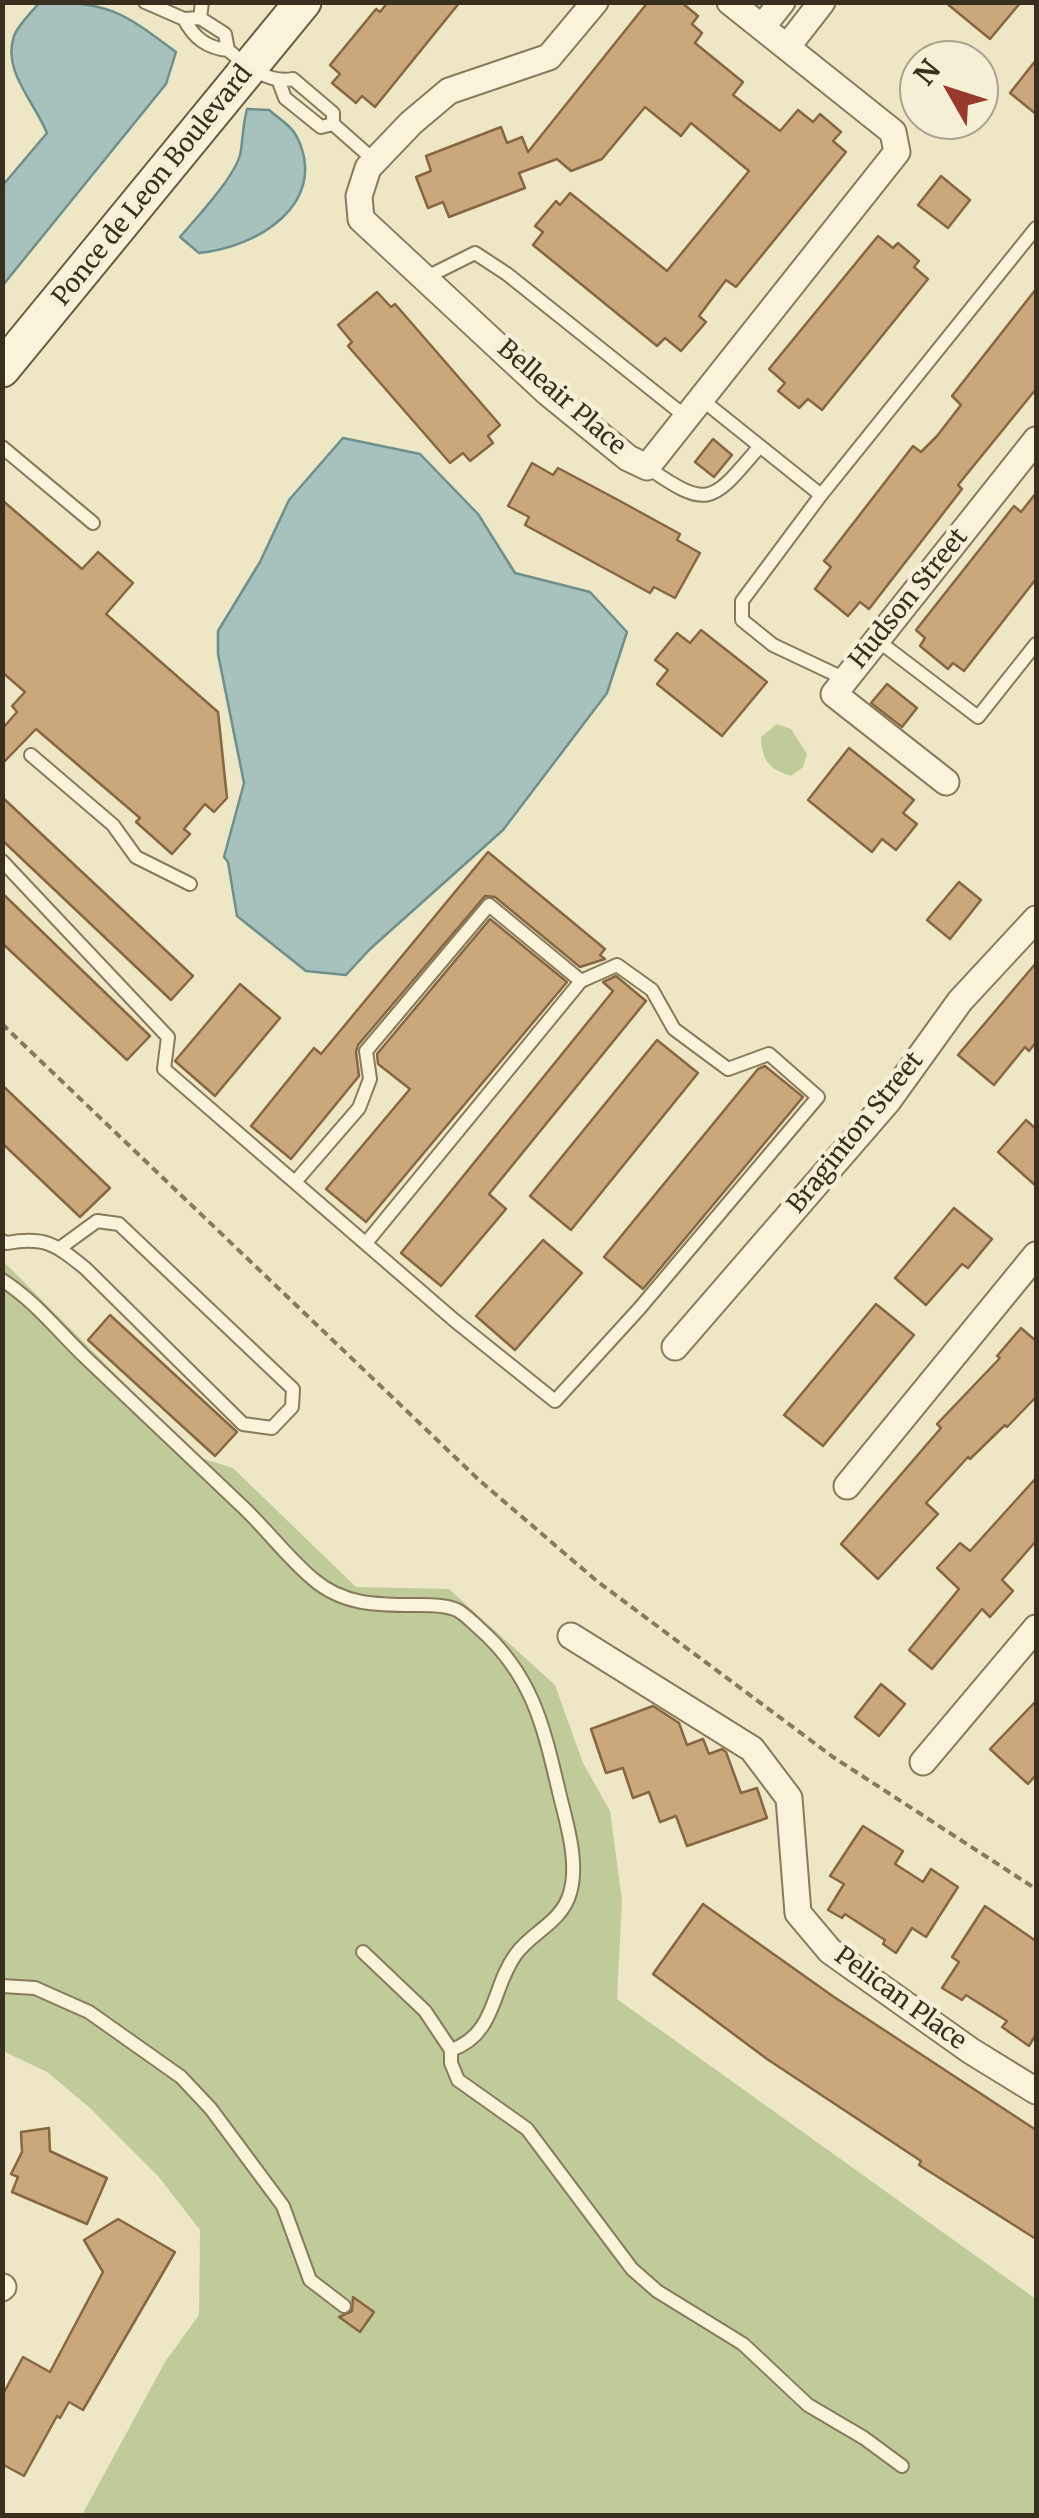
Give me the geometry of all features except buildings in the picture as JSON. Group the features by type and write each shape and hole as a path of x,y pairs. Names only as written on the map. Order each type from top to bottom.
{"street":[{"name":"Ponce de Leon Boulevard","path":"2,369 303,2"},
{"name":"Belleair Place","path":"595,2 548,57 449,91 368,168 358,196 361,219 547,392 628,458 647,467 897,152 894,132 730,2"},
{"path":"762,27 782,2"},
{"path":"787,46 822,2"},
{"name":"Hudson Street","path":"946,782 834,694 1036,440"},
{"name":"Braginton Street","path":"675,1347 888,1101 960,1001 1036,918"},
{"path":"847,1486 1036,1255"},
{"path":"923,1762 1036,1628"},
{"name":"Pelican Place","path":"571,1636 752,1750 789,1798 798,1913 830,1951 1036,2091"}],"lane":[{"path":"145,2 184,19 200,18 225,34 252,67"},
{"path":"200,18 202,2"},
{"path":"184,19 192,34 215,49 252,67 293,79 333,113 333,124 375,161"},
{"path":"846,679 773,645 742,620 742,602 821,495 1036,228"},
{"path":"425,278 475,253 694,408 760,446 821,495"},
{"path":"647,467 693,496 705,497 735,476 760,446"},
{"path":"2,447 93,523"},
{"path":"877,640 978,717 1036,644"},
{"path":"31,755 113,825 136,857 190,884"},
{"path":"2,860 168,1037 164,1069 454,1320 555,1402 818,1097 769,1054 728,1069 674,1029 652,990 617,966 580,981 366,1242"},
{"path":"295,1182 359,1108 370,1079 366,1050 489,905 580,981"},
{"path":"2,1240 42,1240 60,1248 85,1268 242,1424 272,1428 292,1406 292,1389 119,1224 98,1221 60,1248"},
{"path":"2,1280 34,1302 314,1580 356,1603 456,1609 506,1652 521,1676 535,1704 564,1812 571,1890 558,1915 522,1946 510,1963 484,2027 475,2038 451,2050"},
{"path":"363,1952 425,2011 451,2050 458,2080 527,2129 632,2268 657,2290 744,2344 808,2406 864,2438 902,2466"},
{"path":"2,1986 35,1988 89,2012 181,2077 211,2109 283,2206 310,2280 344,2306"}],"path":[{"path":"2,1024 480,1480 598,1582 832,1757 1036,1889"}],"green space":[{"path":"777,724 791,729 807,754 803,767 791,776 772,767 763,752 761,737"},
{"path":"3,1261 198,1457 233,1468 356,1587 449,1589 555,1685 583,1763 610,1811 622,1900 617,1999 1036,2299 1036,2515 82,2515 165,2362 199,2315 200,2230 158,2176 90,2108 47,2072 3,2051"}],"water":[{"path":"39,3 82,4 113,12 176,52 166,84 3,285 3,185 47,133 21,86 11,49 16,32"},
{"path":"247,109 269,110 295,133 305,161 304,183 296,202 264,232 243,242 199,253 180,237 233,171 241,150"},
{"path":"343,438 420,454 478,514 515,573 590,592 627,632 607,693 503,830 346,975 306,971 237,916 224,857 244,783 218,654 218,631 260,562 289,500"}]}
